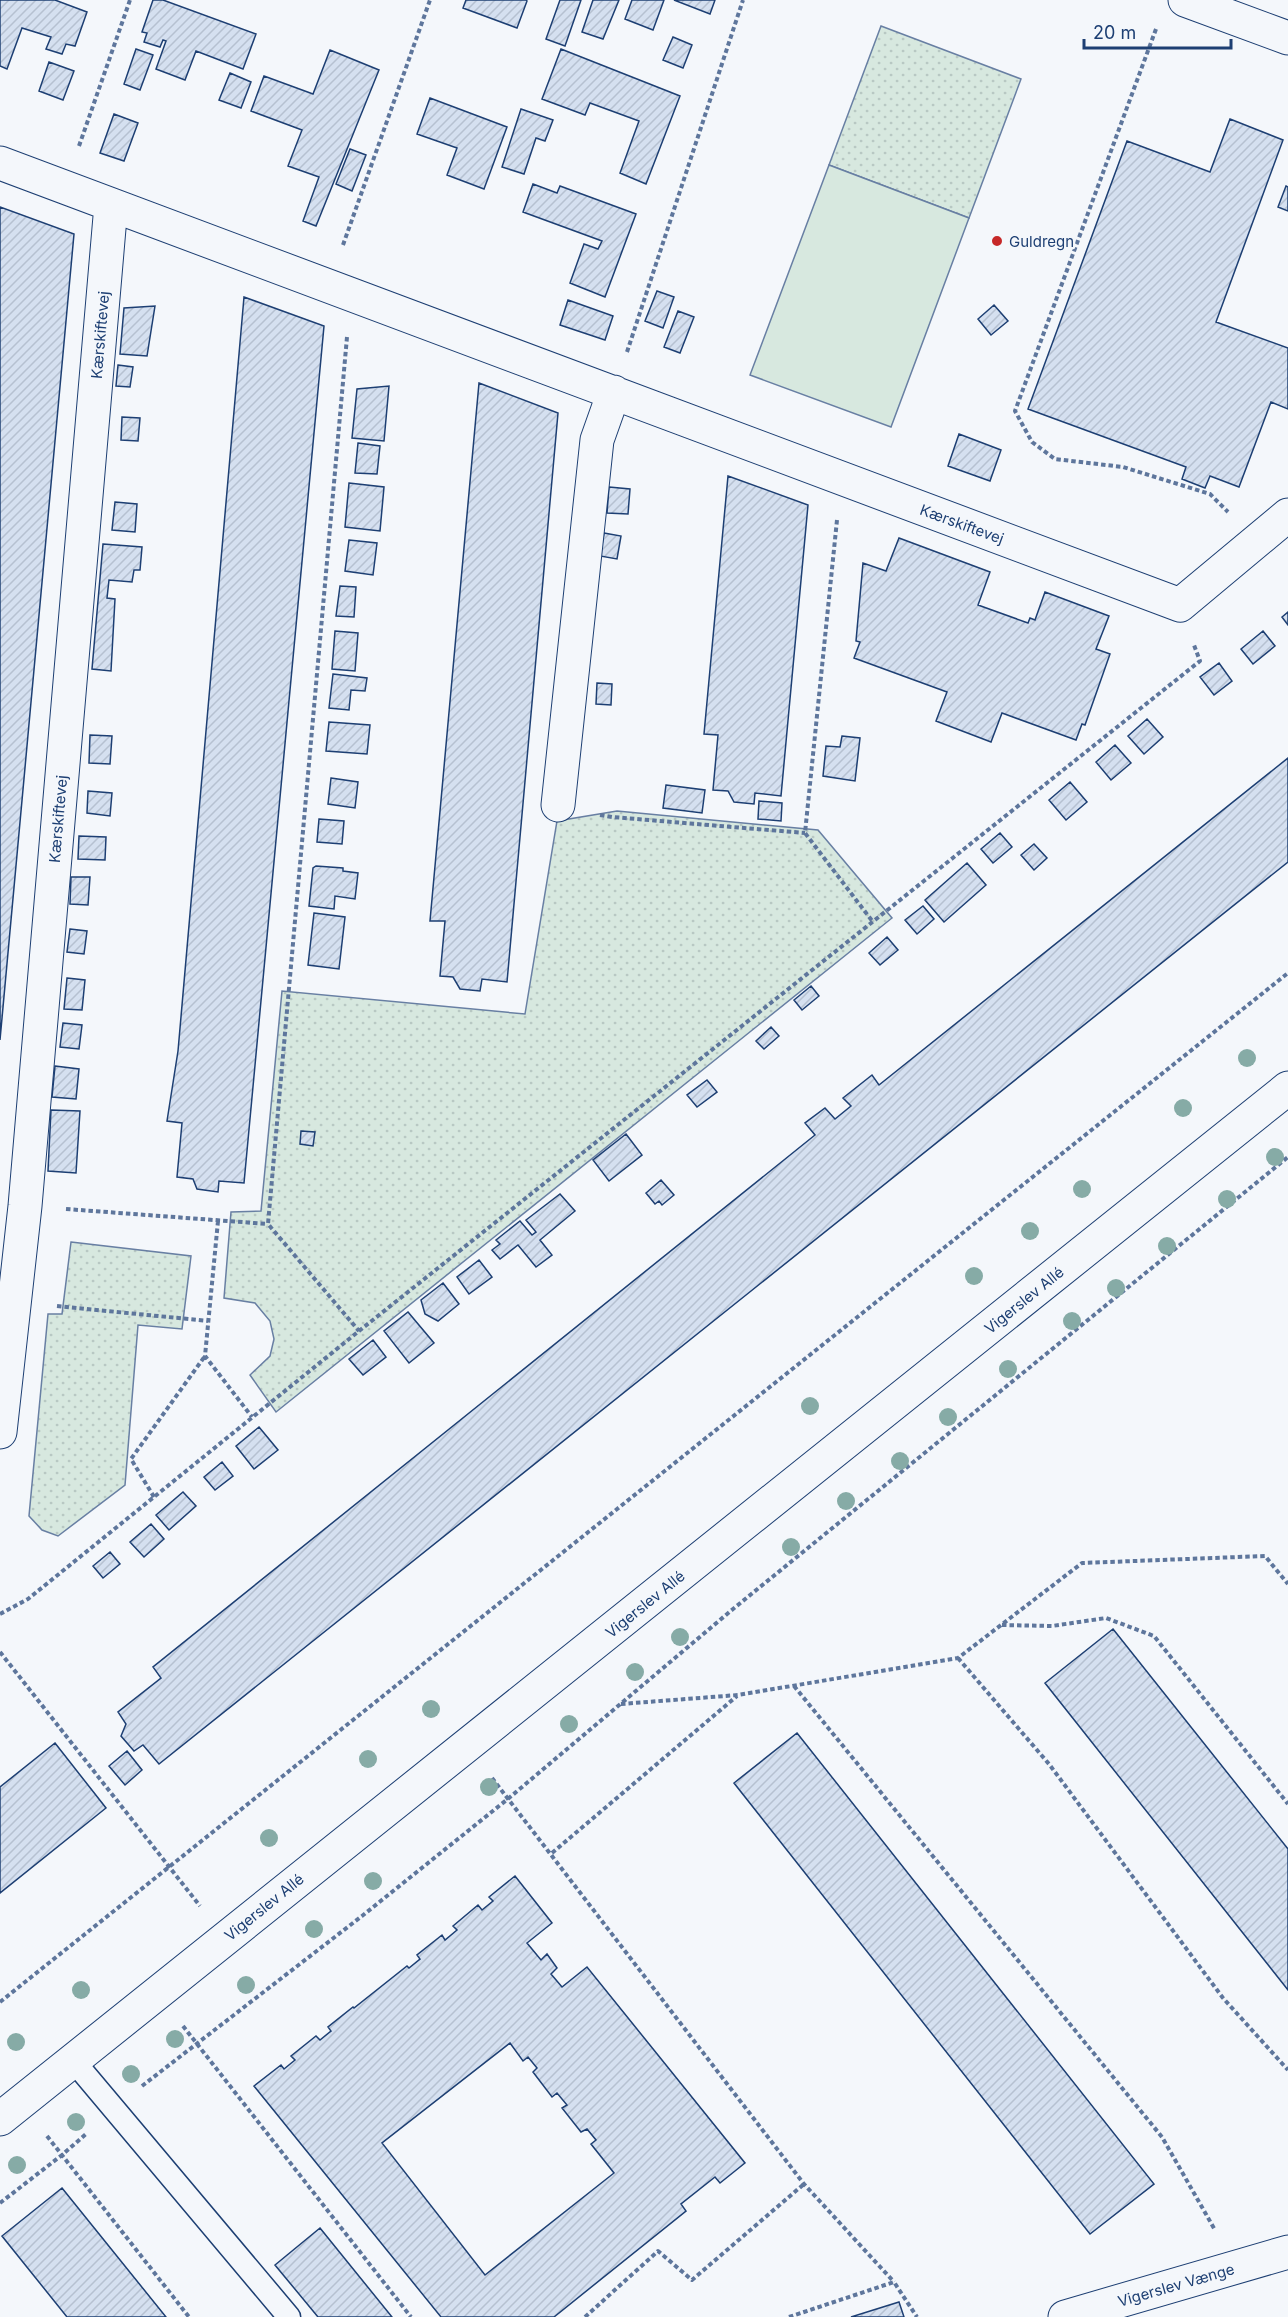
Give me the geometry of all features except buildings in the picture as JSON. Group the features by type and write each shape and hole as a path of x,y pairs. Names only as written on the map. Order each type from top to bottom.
{"street":[{"path":"1185,0 1288,38"},
{"name":"Kærskiftevej","path":"0,163 614,392 850,483 1180,604"},
{"name":"Kærskiftevej","path":"0,1432 25,1206 111,205"},
{"path":"558,805 597,440 614,392"},
{"path":"1180,604 1288,515"},
{"name":"Vigerslev Allé","path":"10,2110 467,1747 1288,1088"},
{"name":"Vigerslev Vænge","path":"1065,2317 1288,2252"}],"lane":[{"path":"72,2059 289,2317"}],"path":[{"path":"64,187 130,0"},
{"path":"359,1331 268,1224 289,1000 339,290 430,0"},
{"path":"614,392 743,0"},
{"path":"1158,21 1016,411 1032,442 1055,459 1123,467 1210,494 1257,541"},
{"path":"850,483 837,521 805,833 873,922"},
{"path":"0,1614 28,1599 359,1331 1200,661 1180,604"},
{"path":"558,805 612,817 805,833"},
{"path":"0,2002 1288,973"},
{"path":"0,2203 62,2155 115,2108 197,2042 362,1916 509,1798 742,1602 1288,1157"},
{"path":"25,1206 268,1224"},
{"path":"154,1497 131,1459 205,1356 218,1221"},
{"path":"14,1301 208,1321"},
{"path":"205,1356 252,1418"},
{"path":"620,1704 738,1695 958,1658 1082,1563 1265,1556 1288,1584"},
{"path":"1001,1625 1052,1626 1106,1618 1154,1636 1288,1804"},
{"path":"0,1652 225,1938"},
{"path":"958,1658 1049,1764 1222,1998 1288,2070"},
{"path":"794,1686 1162,2137 1236,2267"},
{"path":"552,1854 738,1695"},
{"path":"467,1747 509,1798 804,2184 894,2282 917,2317"},
{"path":"156,1993 197,2042 411,2317"},
{"path":"10,2110 62,2155 189,2317"},
{"path":"585,2317 658,2251 692,2280 804,2184"},
{"path":"789,2317 894,2282"}],"shaded area":[{"path":"881,26 1021,79 969,218 829,165"},
{"path":"829,165 969,218 891,427 750,375"},
{"path":"617,811 818,830 892,918 276,1412 250,1375 270,1356 274,1339 270,1321 255,1303 224,1298 231,1212 261,1211 282,991 525,1014 557,821"},
{"path":"71,1242 191,1256 182,1329 138,1325 125,1485 58,1536 42,1530 29,1516 48,1314 62,1314"}],"place":[{"name":"Guldregn","path":"997,241"}]}
